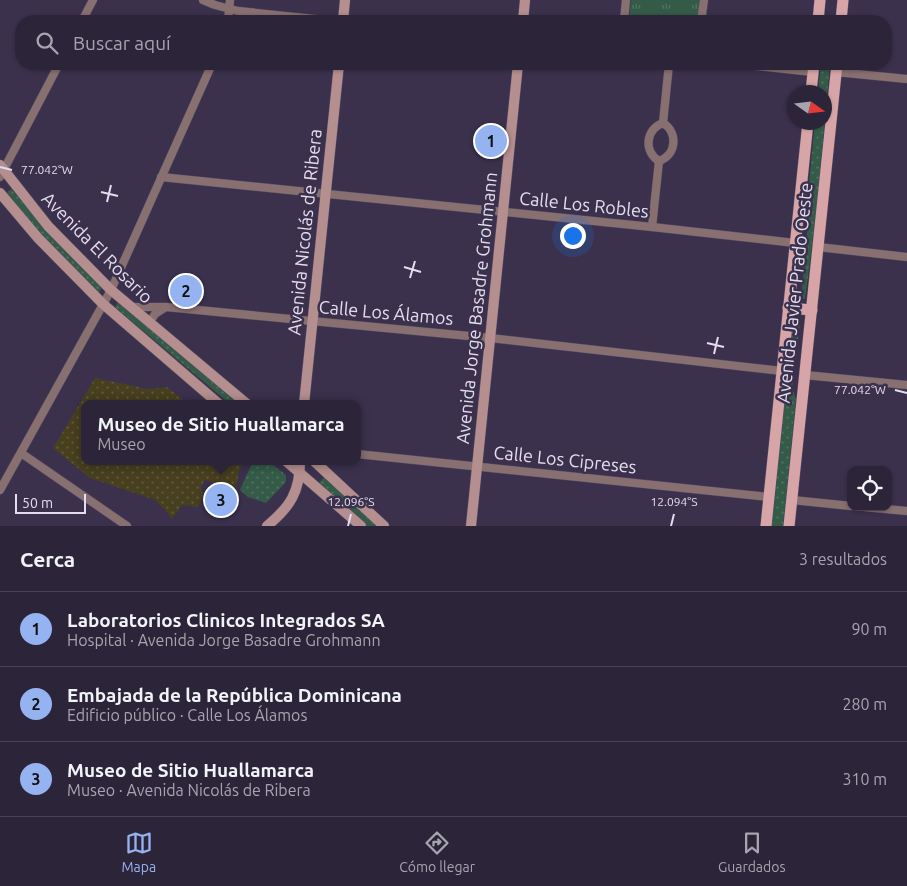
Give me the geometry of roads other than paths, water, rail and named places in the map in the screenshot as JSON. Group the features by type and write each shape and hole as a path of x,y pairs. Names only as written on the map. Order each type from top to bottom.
{"main road":[{"path":"819,15 820,0"},
{"path":"842,15 843,0"},
{"path":"812,85 813,70"},
{"name":"Avenida Javier Prado Oeste","path":"789,526 836,70"},
{"name":"Avenida Javier Prado Oeste","path":"766,526 807,130"},
{"path":"788,308 812,310"}],"street":[{"path":"85,15 93,0"},
{"path":"203,0 238,11 276,15"},
{"path":"228,15 230,0"},
{"path":"344,15 346,0"},
{"path":"524,15 525,0"},
{"path":"625,15 626,0"},
{"path":"702,15 704,0"},
{"path":"1,171 56,70"},
{"path":"0,490 110,290 209,70"},
{"name":"Avenida Nicolás de Ribera","path":"304,400 338,70"},
{"name":"Avenida Jorge Basadre Grohmann","path":"471,526 517,70"},
{"path":"659,161 651,154 648,148 648,141 653,129 663,122 669,70"},
{"path":"849,70 907,79"},
{"path":"659,161 668,156 674,144 672,131 663,122"},
{"path":"652,227 659,161"},
{"name":"Avenida El Rosario","path":"1,171 48,226 110,290 242,400"},
{"name":"Calle Los Robles","path":"161,177 795,243"},
{"name":"Avenida El Rosario","path":"0,193 38,238 103,304 214,400"},
{"path":"818,248 907,257"},
{"name":"Calle Los Álamos","path":"131,307 166,307 490,338 782,371"},
{"path":"150,323 155,314 166,307"},
{"path":"805,375 907,385"},
{"path":"21,453 126,526"},
{"name":"Calle Los Cipreses","path":"361,454 769,497"},
{"path":"291,465 360,526"},
{"path":"267,526 283,511 293,498 299,484 300,465"},
{"path":"318,465 384,526"},
{"path":"792,500 847,506"},
{"path":"892,510 907,512"}],"place":[{"name":"Laboratorios Clinicos Integrados SA","path":"491,141"},
{"name":"Embajada de la República Dominicana","path":"186,291"},
{"name":"Museo de Sitio Huallamarca","path":"221,500"}]}
